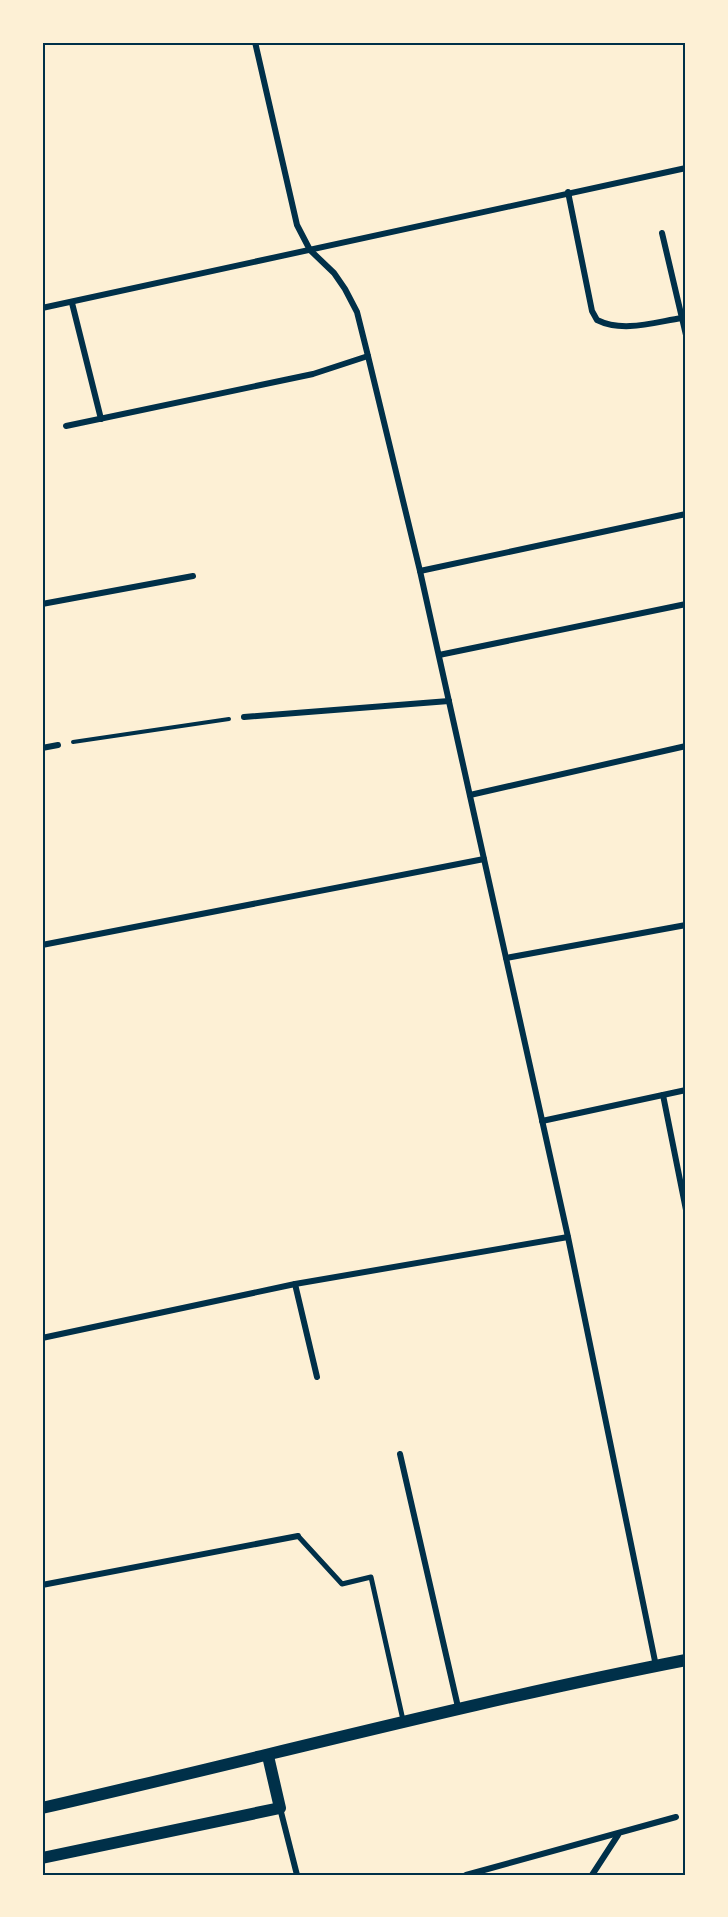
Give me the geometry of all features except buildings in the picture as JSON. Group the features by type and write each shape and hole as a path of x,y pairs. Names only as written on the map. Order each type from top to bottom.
{"main road":[{"path":"42,1808 268,1756 458,1707 686,1660"},
{"path":"42,1858 280,1808 268,1756"}],"street":[{"path":"255,42 295,216 310,250 334,273 357,312 368,356 420,571 568,1237 656,1666"},
{"path":"42,308 686,168"},
{"path":"568,192 592,311 597,320 607,325 623,327 682,318"},
{"path":"662,233 686,335"},
{"path":"72,303 101,419"},
{"path":"66,426 313,374 368,356"},
{"path":"420,571 686,514"},
{"path":"42,604 193,576"},
{"path":"439,655 686,604"},
{"path":"244,717 449,701"},
{"path":"42,748 58,745"},
{"path":"470,795 686,746"},
{"path":"42,945 484,859"},
{"path":"506,958 686,925"},
{"path":"542,1121 686,1090"},
{"path":"663,1095 686,1209"},
{"path":"42,1338 295,1284 568,1237"},
{"path":"295,1284 317,1377"},
{"path":"400,1454 458,1707"},
{"path":"42,1585 298,1536 342,1584 371,1578 403,1720"},
{"path":"280,1808 297,1875"},
{"path":"466,1875 676,1817"},
{"path":"592,1875 618,1834"}],"path":[{"path":"58,745 244,717"}]}
